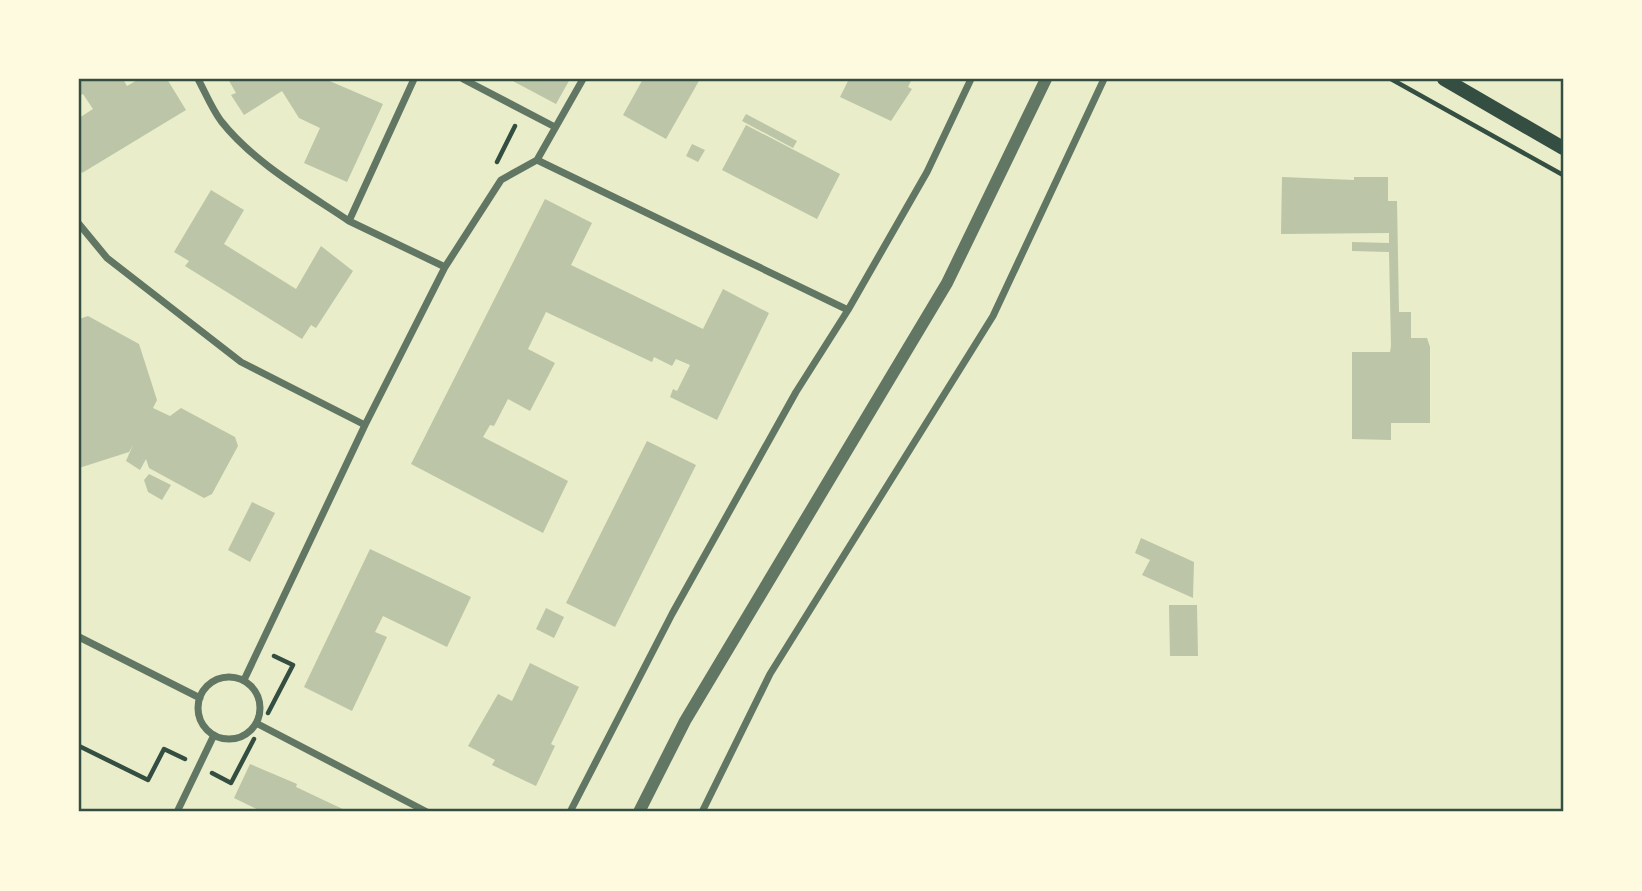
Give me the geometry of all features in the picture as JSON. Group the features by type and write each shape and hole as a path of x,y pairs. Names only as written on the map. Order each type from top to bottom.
{"main road":[{"path":"1444,79 1563,148"}],"street":[{"path":"198,79 221,121 282,176 349,221 445,267"},
{"path":"463,79 555,127"},
{"path":"244,680 365,425 445,267 501,180 537,160 583,79"},
{"path":"570,812 678,602 796,392 848,310 927,172 971,79"},
{"path":"639,812 692,709 947,283 1046,79"},
{"path":"702,812 771,674 993,316 1104,79"},
{"path":"349,221 411,80"},
{"path":"537,160 848,310"},
{"path":"79,224 107,258 241,362 365,425"},
{"path":"79,637 200,698"},
{"path":"223,677 244,680 258,696 260,707 256,723 235,738 214,735 200,719 200,698 213,681 223,677"},
{"path":"256,723 427,812"},
{"path":"177,812 214,735"}],"path":[{"path":"1391,79 1563,175"},
{"path":"79,746 97,755"}],"building":[{"path":"79,79 123,79 127,86 139,79 167,79 186,110 82,173 79,168 79,118 93,109 83,94 79,96"},
{"path":"228,79 325,79 383,104 347,182 304,163 320,128 299,118 282,91 244,115 231,95 236,93"},
{"path":"509,79 570,79 556,104"},
{"path":"643,79 700,79 666,139 623,115"},
{"path":"849,79 912,79 908,87 912,89 891,121 840,97"},
{"path":"746,114 797,141 793,148 742,121"},
{"path":"746,125 840,174 817,219 722,170"},
{"path":"692,144 705,150 698,162 686,156"},
{"path":"1282,177 1354,180 1354,177 1388,177 1388,201 1397,201 1399,312 1411,312 1411,338 1427,338 1430,347 1430,423 1391,423 1391,440 1352,439 1352,352 1390,352 1391,346 1389,252 1352,251 1352,242 1389,243 1389,233 1281,234"},
{"path":"211,190 244,210 224,244 296,289 321,246 353,271 316,328 311,325 302,339 185,266 189,261 174,252"},
{"path":"545,199 592,223 571,265 703,329 723,289 769,313 717,420 670,397 673,389 677,391 690,365 676,359 672,366 654,357 652,362 546,312 528,349 555,363 530,411 508,399 494,426 490,425 483,437 568,481 543,533 411,464"},
{"path":"88,316 139,344 157,400 153,408 170,416 181,408 235,437 238,446 212,494 204,498 149,468 146,459 140,470 126,461 133,445 129,452 79,468 79,319"},
{"path":"647,441 696,465 615,627 566,603"},
{"path":"149,474 171,485 162,500 148,492 144,480"},
{"path":"252,502 275,513 250,562 228,550"},
{"path":"1141,538 1194,562 1193,598 1142,575 1150,560 1135,553"},
{"path":"370,549 471,597 447,647 383,616 375,632 387,637 352,711 304,687"},
{"path":"1169,605 1197,605 1198,656 1170,656"},
{"path":"546,608 564,617 554,638 536,629"},
{"path":"530,663 579,687 551,744 555,746 536,786 492,765 495,760 468,746 498,694 512,701"},
{"path":"250,764 297,784 296,787 349,812 263,812 238,800 234,798"}]}
